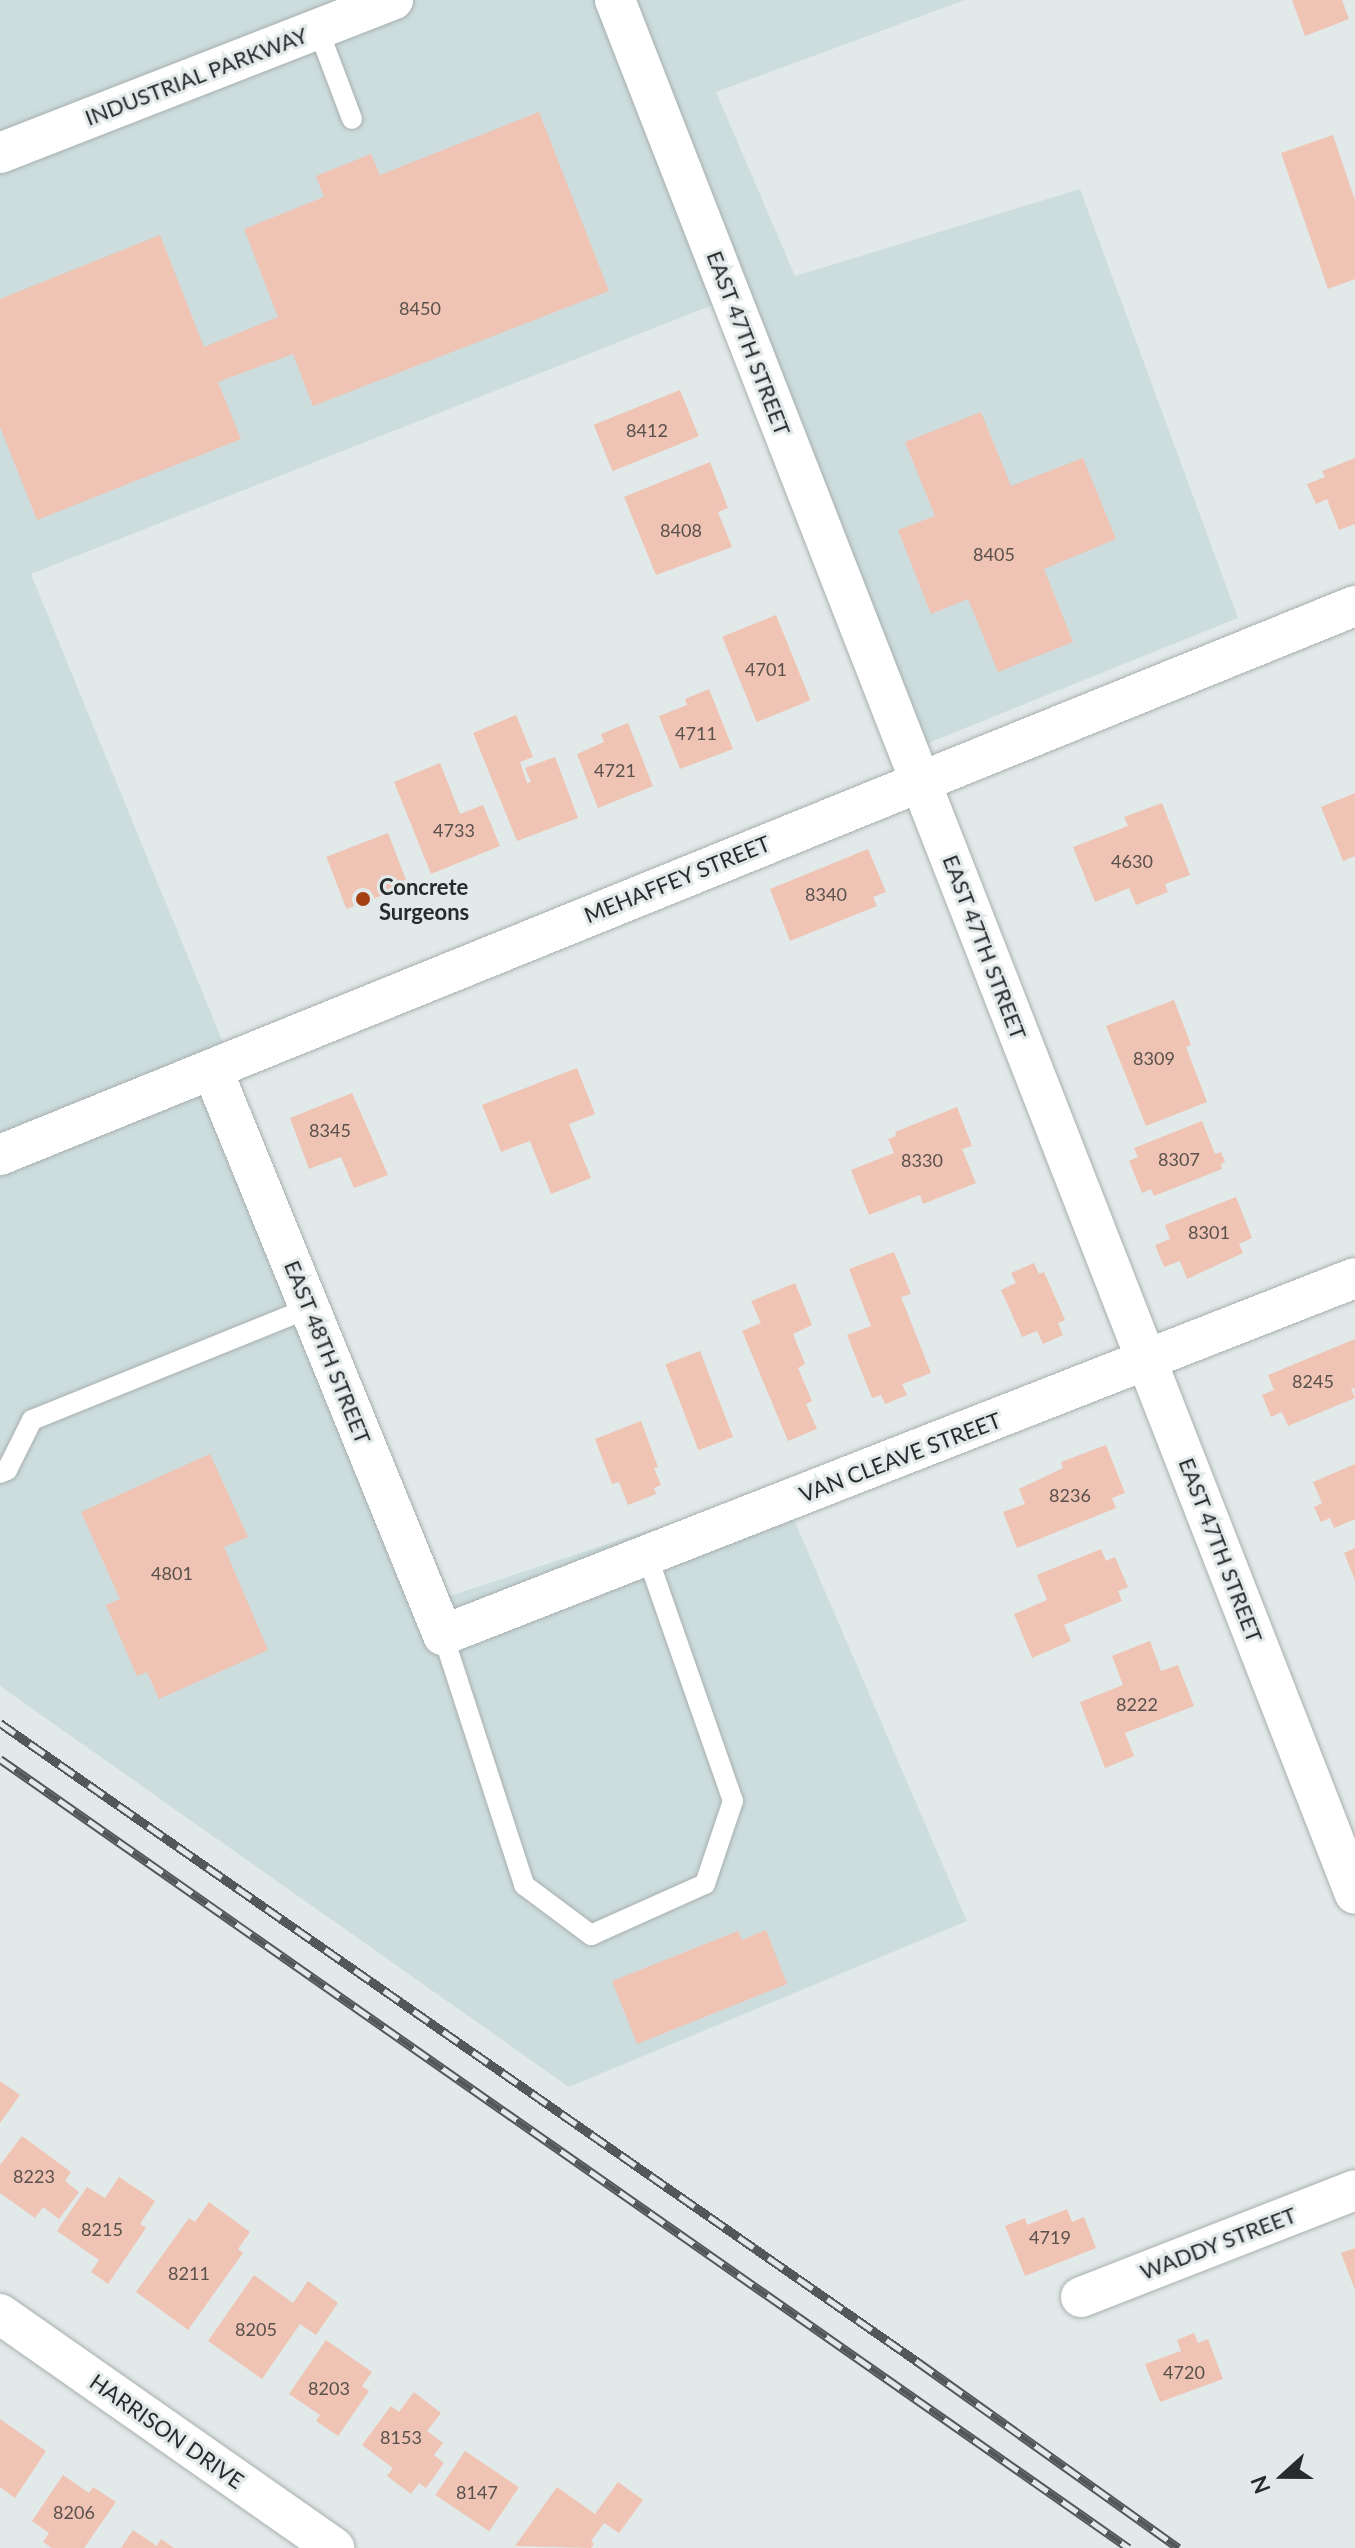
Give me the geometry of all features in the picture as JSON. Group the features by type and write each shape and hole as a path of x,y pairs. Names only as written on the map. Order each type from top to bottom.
{"street":[{"name":"INDUSTRIAL PARKWAY","path":"0,153 393,0"},
{"name":"EAST 47TH STREET","path":"615,0 1355,1894"},
{"name":"MEHAFFEY STREET","path":"0,1155 1355,606"},
{"name":"EAST 48TH STREET","path":"212,1069 443,1635"},
{"name":"VAN CLEAVE STREET","path":"443,1635 1147,1362 1355,1278"},
{"name":"WADDY STREET","path":"1081,2297 1355,2190"},
{"name":"HARRISON DRIVE","path":"0,2314 334,2548"}],"lane":[{"path":"318,29 352,119"},
{"path":"0,1473 7,1470 32,1420 309,1308"},
{"path":"443,1635 524,1885 591,1935 705,1884 733,1801 647,1555"}],"shaded area":[{"path":"0,0 965,0 716,92 795,276 1080,189 1238,618 918,747 738,295 31,574 450,1596 780,1487 967,1921 569,2087 0,1686"}],"building":[{"path":"1292,0 1342,0 1349,19 1305,36"},
{"path":"539,112 609,291 313,406 293,354 218,382 241,439 37,520 0,427 0,299 160,235 204,347 278,317 244,229 324,197 316,176 371,154 380,175"},
{"path":"1333,135 1355,200 1355,279 1328,289 1281,153"},
{"path":"680,390 699,436 613,471 594,425"},
{"path":"981,412 1011,486 1083,458 1116,539 1044,569 1073,642 998,672 968,599 931,614 898,530 935,516 905,442"},
{"path":"1355,458 1355,524 1339,530 1327,499 1316,504 1307,484 1325,477 1322,471"},
{"path":"710,462 728,508 718,512 732,547 656,575 624,497"},
{"path":"776,615 810,700 757,722 722,637"},
{"path":"709,689 733,749 680,769 659,716 687,705 685,699"},
{"path":"516,715 533,757 520,762 527,783 531,782 525,768 555,757 578,818 517,841 473,733"},
{"path":"628,723 653,786 598,808 577,754 604,742 601,734"},
{"path":"440,763 460,814 483,805 500,846 431,874 394,782"},
{"path":"1355,793 1355,856 1343,861 1321,807"},
{"path":"1162,803 1190,875 1165,884 1168,892 1136,905 1129,888 1095,902 1073,847 1128,826 1124,817"},
{"path":"388,833 408,885 346,909 326,857"},
{"path":"868,849 886,892 873,897 877,906 790,941 770,889"},
{"path":"1174,1000 1191,1045 1186,1047 1207,1102 1146,1126 1106,1026"},
{"path":"577,1068 595,1114 569,1124 591,1178 551,1194 530,1141 501,1152 482,1105"},
{"path":"352,1093 388,1175 354,1188 341,1157 309,1169 290,1118"},
{"path":"957,1107 972,1146 962,1149 976,1183 923,1204 920,1195 869,1215 851,1170 894,1153 888,1139 896,1136 895,1132"},
{"path":"1202,1121 1215,1154 1221,1152 1225,1162 1221,1164 1222,1169 1154,1196 1151,1189 1142,1193 1129,1161 1138,1157 1134,1148"},
{"path":"1236,1197 1252,1238 1239,1244 1243,1253 1187,1279 1180,1261 1164,1267 1155,1245 1170,1239 1165,1225"},
{"path":"894,1252 911,1294 901,1297 931,1373 902,1384 907,1395 885,1404 881,1395 872,1398 847,1335 871,1326 849,1269"},
{"path":"1034,1263 1039,1274 1044,1272 1065,1320 1058,1323 1063,1335 1043,1344 1037,1331 1022,1337 1001,1290 1016,1283 1011,1273"},
{"path":"795,1283 812,1325 793,1334 805,1364 798,1368 812,1401 806,1404 817,1429 788,1441 742,1331 761,1323 751,1301"},
{"path":"1355,1339 1355,1388 1351,1389 1355,1398 1288,1426 1282,1412 1271,1417 1262,1395 1274,1390 1268,1375"},
{"path":"700,1351 733,1437 698,1450 665,1364"},
{"path":"641,1421 658,1467 654,1468 661,1485 654,1488 656,1494 628,1505 619,1482 612,1484 595,1439"},
{"path":"1106,1445 1125,1493 1112,1498 1116,1508 1017,1548 1003,1512 1025,1504 1019,1489 1063,1468 1061,1462"},
{"path":"210,1454 248,1537 224,1547 268,1650 159,1699 147,1672 137,1676 106,1605 120,1599 81,1512"},
{"path":"1355,1464 1355,1519 1334,1528 1330,1518 1321,1522 1314,1507 1322,1503 1313,1482"},
{"path":"1355,1548 1355,1580 1344,1553"},
{"path":"1101,1549 1106,1561 1115,1557 1128,1587 1118,1591 1122,1601 1064,1625 1071,1641 1032,1658 1014,1614 1047,1600 1037,1575"},
{"path":"1150,1641 1161,1671 1178,1665 1194,1706 1125,1733 1134,1756 1105,1768 1080,1702 1123,1685 1112,1656"},
{"path":"766,1930 787,1984 637,2044 612,1981 738,1931 742,1940"},
{"path":"0,2081 20,2095 0,2123"},
{"path":"22,2136 71,2172 65,2181 79,2192 59,2219 43,2207 35,2218 0,2193 0,2165"},
{"path":"119,2177 155,2201 140,2224 146,2228 108,2284 91,2272 99,2260 57,2231 87,2187 105,2198"},
{"path":"209,2202 250,2232 238,2249 243,2253 188,2330 136,2292 189,2218 195,2222"},
{"path":"1067,2209 1072,2222 1084,2217 1096,2248 1025,2276 1005,2226 1025,2218 1027,2225"},
{"path":"1355,2248 1355,2290 1341,2253"},
{"path":"254,2275 293,2303 308,2281 338,2303 316,2335 300,2324 262,2379 208,2341"},
{"path":"1194,2333 1198,2343 1208,2339 1223,2379 1160,2402 1145,2364 1181,2351 1177,2340"},
{"path":"326,2340 372,2372 362,2386 369,2391 338,2436 316,2421 320,2415 289,2394"},
{"path":"414,2392 441,2413 427,2431 443,2443 434,2455 444,2463 426,2488 419,2483 411,2494 387,2476 393,2468 362,2445 391,2406 399,2412"},
{"path":"0,2419 46,2451 15,2498 0,2487"},
{"path":"465,2451 519,2487 489,2531 435,2495"},
{"path":"63,2475 89,2493 93,2487 116,2502 84,2548 52,2548 43,2542 49,2533 32,2521"},
{"path":"618,2482 643,2500 619,2533 604,2523 591,2541 594,2544 591,2548 515,2546 557,2487 595,2514"},
{"path":"133,2530 157,2546 161,2539 174,2548 121,2548"}],"railway":[{"path":"0,1723 918,2362 1179,2548"},
{"path":"0,1759 1129,2548"}],"place":[{"name":"Concrete Surgeons","path":"363,899"}]}
